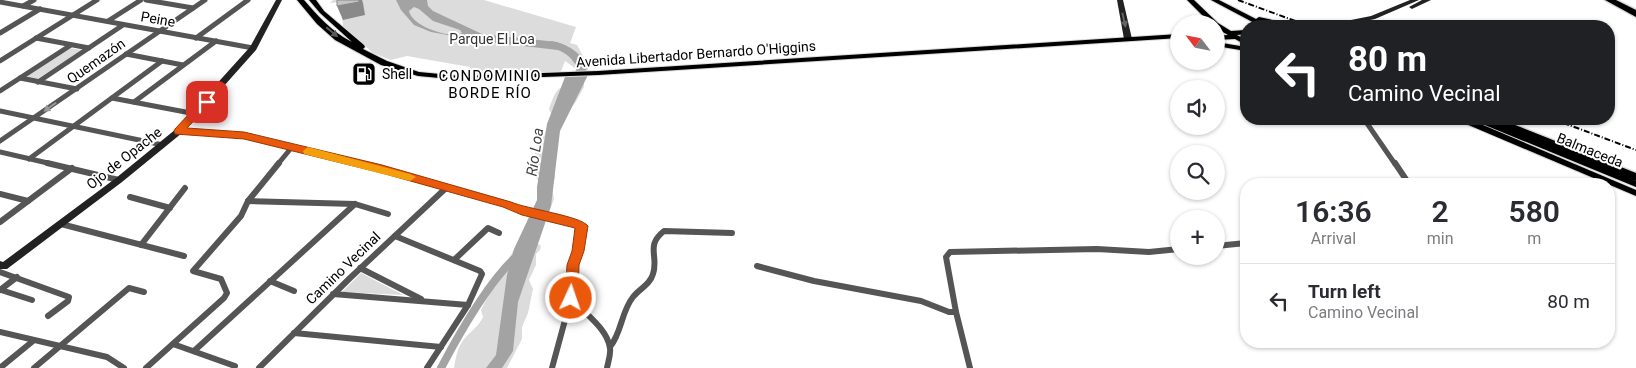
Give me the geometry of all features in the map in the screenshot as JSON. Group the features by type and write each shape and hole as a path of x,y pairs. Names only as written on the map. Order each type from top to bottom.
{"highway":[{"path":"1609,0 1636,13"},
{"path":"1618,0 1636,13"},
{"path":"1626,0 1636,6"},
{"path":"1506,125 1636,177"}],"main road":[{"name":"Ojo de Opache","path":"1,268 119,180 179,131 253,48 279,0"},
{"name":"Avenida Libertador Bernardo O'Higgins","path":"300,0 338,38 371,56 398,68 427,76 468,78 598,73 1170,37"},
{"name":"Avenida Libertador Bernardo O'Higgins","path":"312,0 322,12 371,56"},
{"path":"1120,0 1128,39"},
{"path":"1190,0 1206,15"},
{"path":"1214,0 1253,20"},
{"path":"1362,20 1373,18 1416,0"},
{"path":"1383,20 1428,0"},
{"path":"1203,12 1203,9 1208,5 1226,7"},
{"path":"1241,14 1264,20"},
{"path":"1225,31 1240,40"},
{"path":"1225,36 1240,33"},
{"path":"1225,34 1240,36"},
{"name":"Avenida Libertador Bernardo O'Higgins","path":"1026,45 1094,46 1170,42"},
{"path":"1225,45 1240,47"},
{"name":"Balmaceda","path":"1476,125 1601,178"},
{"name":"Balmaceda","path":"1493,125 1636,184"},
{"name":"Balmaceda","path":"1615,184 1636,193"}],"street":[{"path":"23,6 34,0"},
{"path":"0,60 97,0"},
{"path":"108,21 141,0"},
{"path":"146,0 193,8"},
{"name":"Quemazón","path":"0,141 205,0"},
{"path":"196,38 248,0"},
{"name":"Peine","path":"0,2 253,48"},
{"path":"1,32 40,9"},
{"path":"38,82 123,25"},
{"path":"36,38 89,48"},
{"path":"134,102 216,41"},
{"path":"0,91 71,45"},
{"path":"126,54 183,65"},
{"path":"29,159 162,61"},
{"path":"20,78 77,89"},
{"path":"112,98 196,114"},
{"path":"0,111 163,146"},
{"path":"1368,125 1405,178"},
{"path":"179,131 244,136 292,147 382,169 507,204 522,211 574,222 582,226 578,251 573,265 571,298 552,368"},
{"path":"146,368 224,298 226,293 221,279 193,271 241,216 248,201 292,147"},
{"path":"0,152 119,180"},
{"path":"0,222 72,168"},
{"path":"141,245 186,188"},
{"name":"Camino Vecinal","path":"258,368 360,268 446,188"},
{"path":"0,194 28,201"},
{"path":"130,197 170,208"},
{"path":"248,201 355,204 388,214"},
{"path":"194,350 355,204"},
{"path":"61,224 184,256"},
{"path":"454,260 488,228 499,233"},
{"path":"610,347 616,342 630,301 651,280 654,271 653,243 658,235 664,231 732,233"},
{"path":"395,236 480,271 482,274 468,305 426,368"},
{"path":"1225,245 1240,244"},
{"path":"970,368 956,312 946,258 950,252 1097,249 1149,252 1170,250"},
{"path":"757,266 814,281 920,301 949,312 956,312"},
{"path":"1,268 16,278 69,297 68,300 48,316"},
{"path":"360,268 423,300"},
{"path":"0,290 16,278"},
{"path":"270,281 294,291"},
{"path":"34,368 129,288 144,292"},
{"path":"0,290 32,300"},
{"path":"334,294 468,305"},
{"path":"571,298 580,309 598,324 610,347 607,368"},
{"path":"0,332 107,357 124,368"},
{"path":"294,333 441,347"},
{"path":"0,368 33,341"},
{"path":"173,344 235,366"}],"green space":[{"name":"Parque El Loa","path":"333,0 484,0 576,27 570,43 577,45 589,67 584,79 584,87 575,103 560,119 554,160 555,178 552,187 554,199 537,243 541,246 536,254 536,265 529,280 533,289 528,313 522,327 522,339 507,368 454,368 460,345 483,317 481,310 536,210 540,182 536,178 534,155 548,126 547,123 553,117 549,109 554,95 561,88 574,82 576,79 576,69 565,61 558,74 477,76 471,73 470,67 407,56 391,60 373,53 343,26 341,2 330,3"},
{"path":"69,48 83,50 37,79 24,77"},
{"path":"361,273 403,295 342,292"}],"shaded area":[{"path":"396,0 427,0 428,6 433,11 482,34 557,42 567,46 566,49 558,50 481,41 431,32 414,25 401,10","holes":["414,7 433,21 460,30 462,33 440,33 424,26 417,22 409,11"]},
{"path":"588,75 560,131 551,206 518,302 513,351 502,368 486,368 496,355 507,275 514,249 537,200 537,187 547,124 565,77"}],"building":[{"path":"337,0 359,0 359,2 337,6"}],"waterway":[{"name":"Río Loa","path":"550,44 570,51 580,63 582,68 574,86"},
{"path":"441,368 485,293 517,256"}],"railway":[{"path":"1238,0 1293,20"},
{"path":"1569,125 1636,150"}],"slow traffic":[{"path":"308,151 410,177"}],"place":[{"name":"Shell","path":"364,74"}],"district":[{"name":"CONDOMINIO BORDE RÍO","path":"490,84"}],"route":[{"path":"207,102 179,131 244,136 292,147 382,169 507,204 522,211 574,222 582,226 578,251 573,265 571,298"}]}
